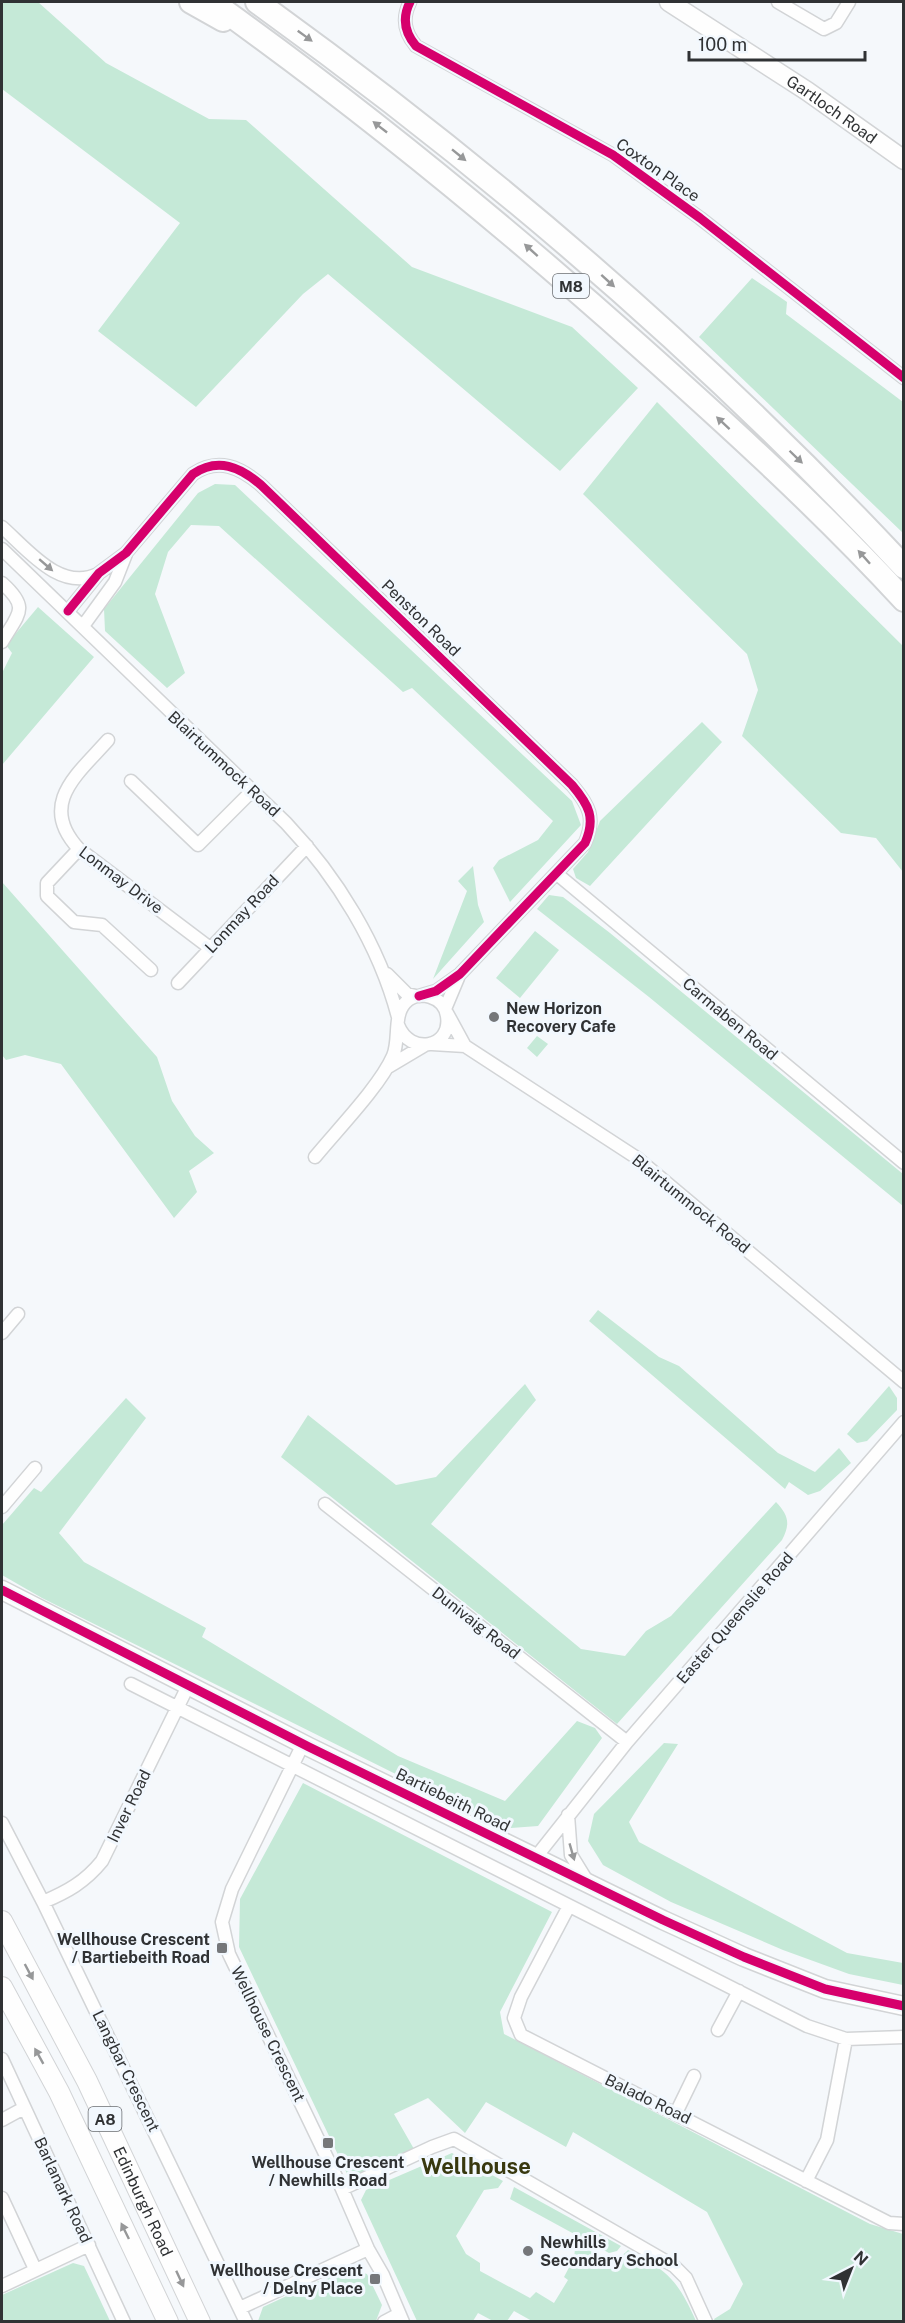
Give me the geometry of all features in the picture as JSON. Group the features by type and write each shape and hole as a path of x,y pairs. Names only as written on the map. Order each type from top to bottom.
{"highway":[{"path":"191,2 297,62"},
{"name":"M8","path":"212,2 297,62 412,151 533,251 844,535 903,600"},
{"name":"M8","path":"257,2 353,70 538,219 705,369 849,508 903,567"}],"main road":[{"name":"Edinburgh Road","path":"2,1921 87,2081 200,2322"},
{"name":"Edinburgh Road","path":"2,1987 59,2092 168,2322"}],"street":[{"name":"Coxton Place","path":"410,2 405,12 405,24 409,37 416,46 613,155 700,218 903,378"},
{"name":"Gartloch Road","path":"669,2 902,154"},
{"path":"778,2 824,29 836,23 849,2"},
{"name":"Penston Road","path":"68,611 99,573 126,553 193,474 204,466 222,465 246,472 578,792 591,813 590,831 585,843 460,974"},
{"path":"2,527 53,572 76,579 99,573"},
{"name":"Blairtummock Road","path":"2,533 40,584"},
{"name":"Blairtummock Road","path":"2,549 252,791 321,862 381,966 398,1021"},
{"name":"Penston Road","path":"83,626 115,582 126,553"},
{"path":"2,583 18,597 20,612 2,642"},
{"name":"Lonmay Drive","path":"108,740 67,788 61,801 62,823 79,849 210,948"},
{"path":"131,781 198,845 252,791"},
{"name":"Lonmay Road","path":"178,982 307,846"},
{"path":"79,849 47,883 47,896 74,922 102,925 151,970"},
{"name":"Carmaben Road","path":"557,874 903,1163"},
{"name":"Blairtummock Road","path":"381,966 400,987 417,996"},
{"path":"315,1157 387,1068 396,1046 398,1021 405,1003 417,996 436,991 460,974"},
{"path":"387,1068 443,1035 447,1028 446,1011 460,974"},
{"path":"417,996 435,999 446,1011"},
{"name":"Blairtummock Road","path":"446,1011 465,1046 637,1158 903,1382"},
{"path":"398,1021 406,1039 429,1045"},
{"name":"Blairtummock Road","path":"429,1045 465,1046"},
{"path":"2,1333 18,1314"},
{"name":"Easter Queenslie Road","path":"536,1857 627,1742 903,1422"},
{"path":"2,1507 35,1468"},
{"name":"Dunivaig Road","path":"325,1504 627,1742"},
{"name":"Bartiebeith Road","path":"2,1590 303,1744 744,1957 825,1989 903,2006"},
{"path":"131,1684 807,2026 846,2039 903,2037"},
{"name":"Inver Road","path":"43,1902 71,1890 102,1861 188,1686"},
{"name":"Wellhouse Crescent","path":"303,1744 232,1889 222,1922 229,1954 342,2189 368,2249 383,2275 401,2318"},
{"path":"568,1815 571,1855 589,1884"},
{"name":"Langbar Crescent","path":"2,1823 43,1902 246,2322"},
{"name":"Balado Road","path":"569,1906 521,1997 514,2018 521,2035 889,2223 903,2224"},
{"path":"718,2030 738,1991"},
{"path":"806,2181 827,2140 846,2039"},
{"name":"Barlanark Road","path":"2,2059 124,2322"},
{"path":"676,2113 694,2076"},
{"path":"2,2120 24,2108"},
{"path":"342,2189 454,2139 674,2266 686,2278 706,2322"},
{"path":"3,2206 35,2269"},
{"path":"2,2286 89,2245"},
{"path":"240,2308 368,2249"},
{"path":"384,2322 401,2318"}],"green space":[{"path":"2,2 38,2 106,63 209,119 246,120 412,267 572,327 638,388 560,471 328,274 303,294 196,407 98,331 180,223 2,89"},
{"path":"752,278 787,302 786,314 903,402 903,533 699,337"},
{"path":"657,402 903,646 903,872 876,838 841,833 742,736 758,690 747,654 583,494"},
{"path":"215,484 235,485 572,801 581,825 510,902 493,868 499,860 538,840 553,821 412,688 403,692 219,526 191,525 168,552 155,594 185,673 167,688 105,631 104,609 198,493"},
{"path":"38,607 94,657 2,765 2,673 12,653 6,645"},
{"path":"702,722 722,742 590,886 576,878 573,869 588,852 600,821"},
{"path":"473,866 478,905 484,922 433,979 467,891 458,881"},
{"path":"2,882 157,1057 172,1101 195,1136 214,1153 189,1171 197,1192 174,1218 61,1064 25,1055 6,1060 2,1055"},
{"path":"549,895 563,897 610,933 903,1174 903,1206 649,997 537,909"},
{"path":"535,931 559,950 520,998 496,978"},
{"path":"537,1036 548,1044 537,1057 527,1048"},
{"path":"598,1310 659,1357 679,1366 778,1453 815,1472 839,1448 851,1463 820,1491 808,1495 789,1482 785,1489 589,1321"},
{"path":"525,1384 536,1400 431,1524 581,1649 625,1656 646,1631 671,1616 776,1502 787,1520 787,1529 782,1540 617,1724 281,1457 308,1415 396,1485 436,1477"},
{"path":"889,1386 897,1398 897,1410 867,1441 857,1443 847,1434"},
{"path":"126,1398 146,1418 59,1533 84,1562 206,1628 202,1637 398,1756 505,1801 577,1721 595,1728 602,1738 538,1826 511,1828 464,1808 42,1598 2,1575 2,1525 34,1488 41,1492"},
{"path":"664,1743 678,1744 629,1822 639,1842 847,1953 903,1963 903,1985 849,1974 783,1950 671,1902 603,1865 588,1841 594,1814"},
{"path":"303,1783 552,1912 500,2012 504,2034 870,2224 903,2234 903,2321 715,2321 714,2319 730,2309 743,2284 707,2212 573,2132 566,2147 486,2102 465,2133 428,2098 394,2114 414,2149 350,2180 239,1947 240,1899"},
{"path":"452,2153 503,2181 498,2188 484,2190 456,2236 466,2254 480,2263 480,2271 530,2298 536,2292 554,2303 568,2280 564,2277 574,2258 575,2249 580,2245 611,2259 628,2250 653,2264 670,2278 677,2286 696,2321 532,2321 514,2311 507,2321 493,2321 478,2313 473,2321 417,2321 361,2200 366,2190"},
{"path":"514,2187 621,2246 617,2251 609,2253 510,2199"},
{"path":"73,2263 84,2266 110,2321 2,2321 2,2295"},
{"path":"347,2268 367,2274 382,2305 376,2321 258,2321 263,2307"}],"cycle path":[{"path":"410,2 405,19 409,35 416,46 613,155 700,218 904,378"},
{"path":"68,611 99,573 126,553 193,474 211,466 220,465 237,469 261,485 572,785 583,799 589,812 590,826 585,843 460,974 436,991 419,996"},
{"path":"2,1590 309,1747 663,1920 744,1957 825,1989 904,2006"}],"place":[{"name":"New Horizon Recovery Cafe","path":"494,1017"},
{"name":"Wellhouse Crescent / Bartiebeith Road","path":"222,1948"},
{"name":"Wellhouse Crescent / Newhills Road","path":"328,2143"},
{"name":"Newhills Secondary School","path":"528,2251"},
{"name":"Wellhouse Crescent / Delny Place","path":"375,2279"}],"district":[{"name":"Wellhouse","path":"476,2166"}]}
